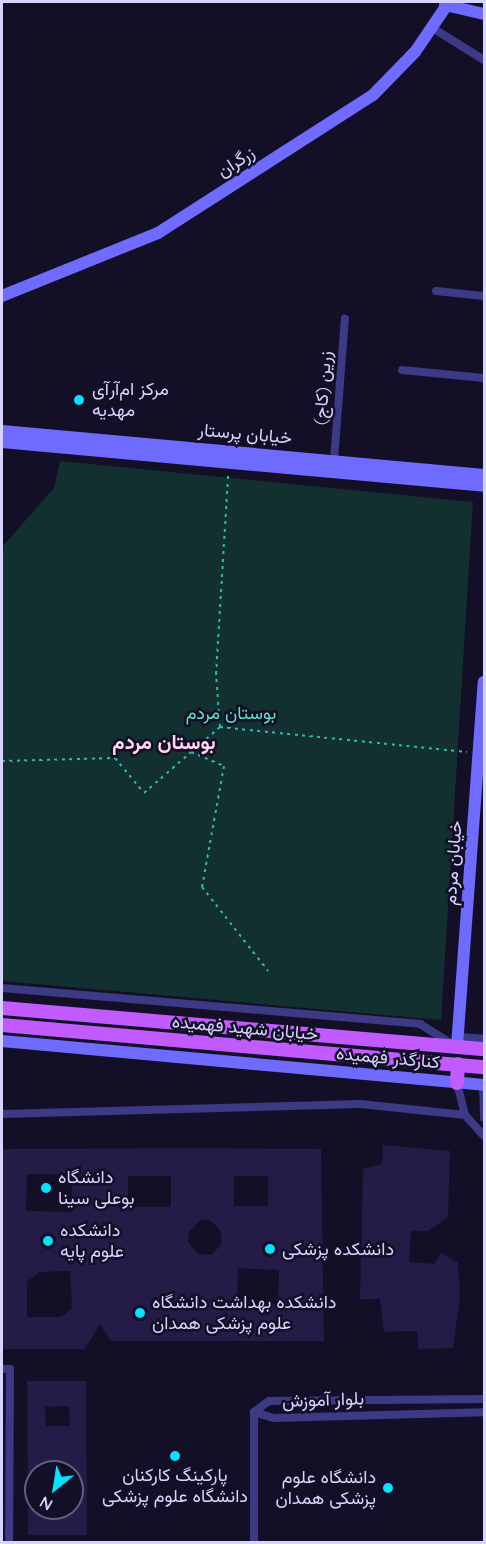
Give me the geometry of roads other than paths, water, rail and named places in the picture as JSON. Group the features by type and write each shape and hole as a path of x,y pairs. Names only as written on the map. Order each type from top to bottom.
{"main road":[{"name":"خیابان شهید فهمیده","path":"2,1008 458,1042 484,1049"},
{"name":"خیابان شهید فهمیده","path":"2,1025 484,1067"},
{"path":"458,1064 458,1083"}],"street":[{"path":"447,3 484,14"},
{"name":"زرگران","path":"2,296 158,233 372,95 407,61 447,3"},
{"path":"431,27 484,60"},
{"path":"436,291 484,296"},
{"name":"زرین (کاج)","path":"334,460 345,318"},
{"path":"402,370 484,378"},
{"name":"خیابان پرستار","path":"2,431 484,475"},
{"name":"خیابان پرستار","path":"2,442 484,486"},
{"name":"خیابان مردم","path":"458,1042 484,682"},
{"name":"کنارگذر فهمیده","path":"2,988 420,1024 458,1042"},
{"path":"458,1042 484,1039"},
{"name":"کنارگذر فهمیده","path":"2,1041 484,1085"},
{"path":"458,1083 465,1115 484,1136"},
{"path":"484,1085 484,1118"},
{"path":"2,1113 360,1104 465,1115"},
{"path":"2,1369 10,1369 9,1542"},
{"name":"بلوار آموزش","path":"254,1412 269,1401 484,1399"},
{"path":"354,1415 355,1400"},
{"path":"254,1412 254,1542"},
{"name":"بلوار آموزش","path":"254,1412 274,1419 484,1412"}],"place":[{"name":"مرکز ام‌آر‌آی مهدیه","path":"79,400"},
{"name":"دانشگاه بوعلی سینا","path":"46,1188"},
{"name":"دانشکده علوم پایه","path":"48,1241"},
{"name":"دانشکده پزشکی","path":"270,1249"},
{"name":"دانشکده بهداشت دانشگاه علوم پزشکی همدان","path":"140,1313"},
{"name":"پارکینگ کارکنان دانشگاه علوم پزشکی","path":"175,1456"},
{"name":"دانشگاه علوم پزشکی همدان","path":"388,1488"}],"district":[{"name":"بوستان مردم","path":"164,741"}]}
